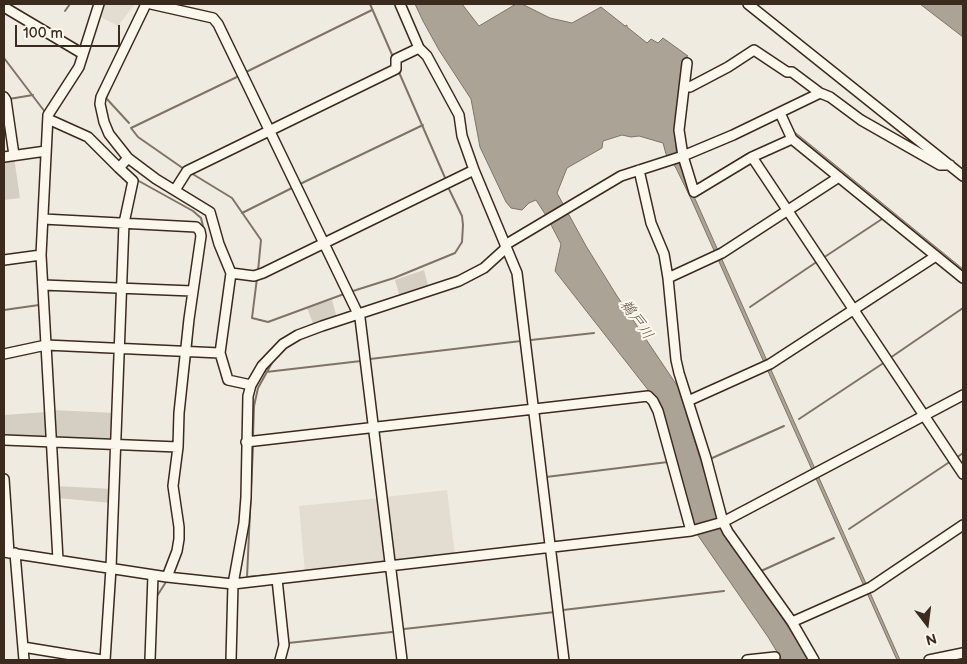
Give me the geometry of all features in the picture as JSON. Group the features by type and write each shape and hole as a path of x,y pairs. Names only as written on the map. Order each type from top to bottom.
{"street":[{"path":"58,560 41,255 48,115 79,66 99,4"},
{"path":"146,4 101,97 100,104 104,122 109,134 128,158 156,180 210,212 219,244 231,273 220,353 228,380 251,385"},
{"path":"151,4 216,20 360,318 402,660"},
{"path":"400,4 419,48 427,56 459,115 462,136 474,170 517,272 564,660"},
{"path":"748,4 963,176"},
{"path":"4,7 83,54"},
{"path":"175,190 187,171 396,69 396,59 419,48"},
{"path":"684,87 690,87 728,67 754,50 787,72 792,72 861,120 940,165 950,165"},
{"path":"687,63 679,130 682,156 694,192 791,136"},
{"path":"230,660 233,584 244,523 248,396 251,385 262,366 283,344 298,335 322,326 473,275 484,268 506,246 621,176 682,156 780,113 820,93"},
{"path":"4,97 14,155"},
{"path":"780,113 791,136 963,278"},
{"path":"23,647 103,660 111,568 124,223 133,181 88,137 48,119"},
{"path":"4,157 46,151"},
{"path":"752,157 963,474"},
{"path":"118,168 128,158"},
{"path":"231,273 258,275 474,170"},
{"path":"638,170 650,223 664,254 676,360 706,458 722,522 792,622 814,660"},
{"path":"668,278 718,255 839,177"},
{"path":"43,219 196,227 199,228 202,236 192,291 173,486 179,539 177,551 167,577"},
{"path":"4,260 41,255"},
{"path":"688,401 767,366 936,256"},
{"path":"43,285 192,291"},
{"path":"4,354 46,345 220,353"},
{"path":"9,553 167,577 233,584 691,531 722,522 963,395"},
{"path":"246,442 648,396 658,411 691,531"},
{"path":"4,440 178,447"},
{"path":"4,479 9,553 24,660"},
{"path":"792,622 867,589 963,525"},
{"path":"150,660 153,575"},
{"path":"277,579 284,646 280,660"},
{"path":"929,660 963,653"},
{"path":"747,660 775,657"}],"shaded area":[{"path":"103,4 135,4 118,26 99,16"},
{"path":"415,4 462,4 479,26 516,4 522,4 550,18 572,23 601,7 625,26 627,25 647,43 651,39 658,43 663,38 688,56 686,57 683,80 680,81 679,89 681,90 675,134 676,151 680,166 690,187 705,180 746,154 796,133 963,269 963,273 796,137 692,192 900,660 897,660 691,199 676,168 666,154 663,143 639,136 622,135 603,141 602,148 567,168 557,193 586,246 617,296 678,387 718,517 809,660 782,660 692,526 656,400 555,271 561,244 536,200 529,203 522,210 511,208 506,202 480,147 471,99 439,50"},
{"path":"920,4 963,4 963,37"},
{"path":"14,157 20,198 4,200 4,159"},
{"path":"424,270 429,289 400,297 395,280"},
{"path":"332,300 337,318 314,326 307,308"},
{"path":"53,410 115,413 115,440 57,440 54,437"},
{"path":"47,412 49,437 47,439 5,438 4,415"},
{"path":"56,486 113,489 112,503 57,498"},
{"path":"447,490 455,555 392,562 385,497"},
{"path":"380,498 386,559 381,564 305,573 299,506"}],"waterway":[{"path":"65,11 70,4"},
{"path":"370,4 393,57"},
{"path":"246,72 372,10"},
{"path":"4,58 45,112"},
{"path":"398,70 446,180"},
{"path":"184,169 138,137 131,128 239,76"},
{"path":"112,84 106,98 129,123"},
{"path":"9,99 33,95"},
{"path":"300,184 423,125"},
{"path":"191,173 232,198 261,240 258,271"},
{"path":"137,180 193,211 201,218 204,230"},
{"path":"242,213 294,187"},
{"path":"353,291 394,278 455,253 462,242 463,225 462,216 448,187"},
{"path":"823,258 882,219"},
{"path":"750,307 818,261"},
{"path":"471,280 482,274"},
{"path":"257,278 252,318 268,322 344,294"},
{"path":"4,310 39,305"},
{"path":"890,358 963,308"},
{"path":"191,349 192,329"},
{"path":"531,340 594,333"},
{"path":"370,359 521,341"},
{"path":"187,380 190,356"},
{"path":"253,436 254,406 258,388 273,361"},
{"path":"266,372 361,361"},
{"path":"799,419 885,362"},
{"path":"710,459 784,426"},
{"path":"253,447 247,577 279,574"},
{"path":"956,458 963,453"},
{"path":"849,529 951,461"},
{"path":"546,477 668,462"},
{"path":"761,571 834,538"},
{"path":"157,596 166,582"},
{"path":"563,610 724,591"},
{"path":"404,629 555,612"},
{"path":"288,643 392,632"}],"water label":[{"name":"鵜戸川","path":"636,320"}]}
